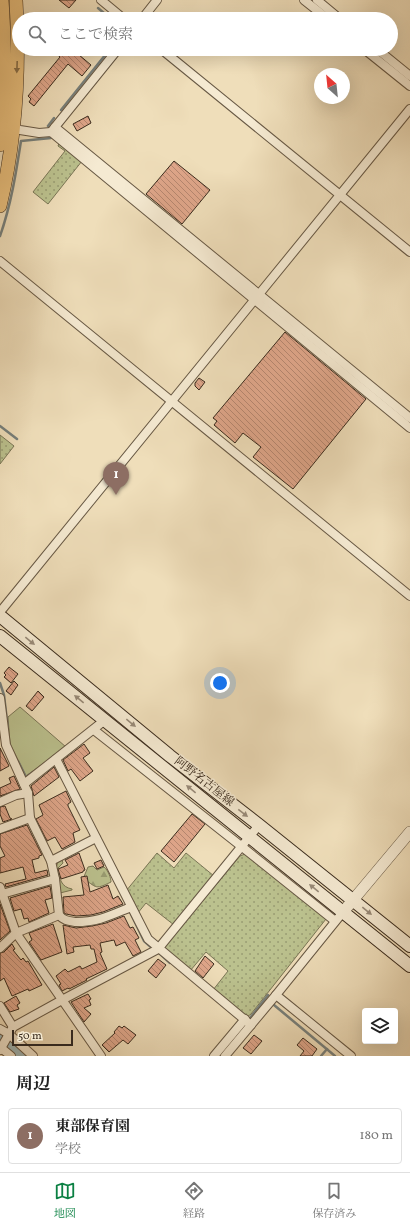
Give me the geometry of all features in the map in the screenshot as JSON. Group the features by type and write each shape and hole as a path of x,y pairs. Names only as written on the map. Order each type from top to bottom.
{"main road":[{"path":"0,206 7,178 5,47 2,0"},
{"path":"16,0 17,12"},
{"path":"0,145 6,125 15,56"},
{"name":"阿野名古屋線","path":"0,616 170,756 410,946"},
{"name":"阿野名古屋線","path":"0,636 106,720 245,841 343,912 410,966"}],"street":[{"path":"101,0 116,12"},
{"path":"148,12 158,0"},
{"path":"304,0 319,12"},
{"path":"317,0 332,12"},
{"path":"6,125 20,130 38,133 53,130 112,56"},
{"path":"170,56 410,252"},
{"path":"373,56 410,86"},
{"path":"386,56 410,76"},
{"path":"0,612 410,109"},
{"path":"53,130 256,297 410,428"},
{"path":"0,261 410,596"},
{"path":"256,297 410,418"},
{"path":"0,698 3,746 28,793 30,818 50,861 55,879 59,916 68,921 88,922 99,920 131,907"},
{"path":"24,784 106,720"},
{"path":"94,730 245,841 335,921"},
{"path":"56,759 148,939 158,949 251,1025"},
{"path":"0,802 28,793"},
{"path":"0,829 30,818"},
{"path":"11,1056 1,1048 10,1033 62,1000 158,949 259,825"},
{"path":"225,1056 410,832"},
{"path":"50,861 96,838"},
{"path":"55,879 1,890 3,908 16,933 101,1056"},
{"path":"0,948 16,933 59,916"},
{"path":"276,995 351,1056"},
{"path":"0,1006 10,1033 32,1056"},
{"path":"214,1056 245,1019"},
{"path":"0,1029 10,1033"}],"green space":[{"path":"59,143 82,161 48,204 33,192 65,151 58,146"},
{"path":"0,435 14,446 0,464"},
{"path":"20,707 66,747 26,776 10,744 8,717"},
{"path":"157,853 174,868 186,853 214,876 174,925 146,903 137,914 126,891"},
{"path":"245,854 326,919 251,1014 247,1017 213,990 228,971 206,952 190,971 163,949 240,856"},
{"path":"60,860 62,860 63,863 57,869 60,879 65,886 72,890 60,893 56,867"},
{"path":"93,866 97,870 104,867 109,874 111,882 98,887 83,879 88,867"}],"building":[{"path":"59,0 76,0 69,8"},
{"path":"59,56 80,56 91,65 82,76 68,64 34,106 29,102 31,99 28,96 60,57"},
{"path":"88,116 91,123 77,131 73,124"},
{"path":"174,161 210,190 182,224 146,194"},
{"path":"285,332 366,399 293,489 253,457 261,447 243,433 235,443 214,425 217,421 213,418"},
{"path":"199,378 205,382 199,390 195,386 195,383"},
{"path":"9,667 18,674 11,683 4,677 6,675 4,673"},
{"path":"14,681 18,685 11,695 6,691"},
{"path":"38,691 44,697 32,711 26,706"},
{"path":"84,744 90,753 83,758 93,771 80,781 71,769 68,771 63,760"},
{"path":"0,748 9,766 0,771"},
{"path":"54,767 59,777 34,796 31,786"},
{"path":"14,776 20,789 0,796 0,788 11,783 9,778"},
{"path":"66,791 71,802 68,806 80,830 73,833 75,842 62,849 55,837 47,841 36,819 43,815 39,805"},
{"path":"5,806 10,818 12,819 3,822 0,814 0,807"},
{"path":"192,814 205,824 174,862 161,851"},
{"path":"27,825 42,855 39,856 39,858 32,860 35,873 47,870 48,875 6,887 5,884 26,879 23,867 0,873 0,858 5,856 0,846 0,834"},
{"path":"79,853 85,870 61,879 58,869 68,865 65,860"},
{"path":"101,860 104,866 97,869 94,863"},
{"path":"87,876 90,892 108,885 113,899 118,896 123,904 91,915 76,916 64,913 63,897 84,895 81,877"},
{"path":"50,886 52,898 45,900 49,913 29,922 28,918 24,919 21,909 14,911 10,898"},
{"path":"0,904 10,931 0,940"},
{"path":"124,916 130,928 133,927 139,938 135,940 141,952 133,956 125,942 116,946 114,940 100,943 102,952 100,953 107,969 69,989 68,988 62,991 59,985 61,984 56,976 65,969 68,972 80,966 82,969 97,962 94,949 91,949 90,945 73,947 74,952 67,954 63,925 76,928 92,926 106,923"},
{"path":"53,924 62,952 41,960 29,942 32,940 29,933"},
{"path":"12,944 15,949 13,950 21,960 23,958 26,962 28,961 42,985 12,996 4,978 0,981 0,953 4,952"},
{"path":"205,956 214,964 203,978 195,971"},
{"path":"158,959 166,965 156,978 148,971"},
{"path":"88,994 91,999 89,1000 91,1005 84,1008 91,1014 84,1022 71,1002"},
{"path":"16,996 20,1003 17,1005 19,1009 10,1012 4,1003"},
{"path":"119,1026 122,1028 124,1026 136,1035 128,1044 123,1040 109,1052 102,1045 115,1033 114,1032"},
{"path":"254,1035 262,1041 251,1054 243,1048"},
{"path":"303,1038 317,1049 312,1056 300,1056 304,1051 297,1045"}],"waterway":[{"path":"98,8 103,12"},
{"path":"61,110 104,56"},
{"path":"48,126 54,118"},
{"path":"0,236 10,201 21,141 51,138"},
{"path":"0,426 17,439"},
{"path":"0,683 4,695 8,730"},
{"path":"18,761 26,777 36,770"},
{"path":"130,912 144,941 152,948"},
{"path":"159,953 170,963"},
{"path":"250,1018 268,995"},
{"path":"274,1005 335,1056"},
{"path":"0,1037 24,1056"},
{"path":"321,1056 327,1049"}],"place":[{"name":"東部保育園","path":"116,495"}]}
